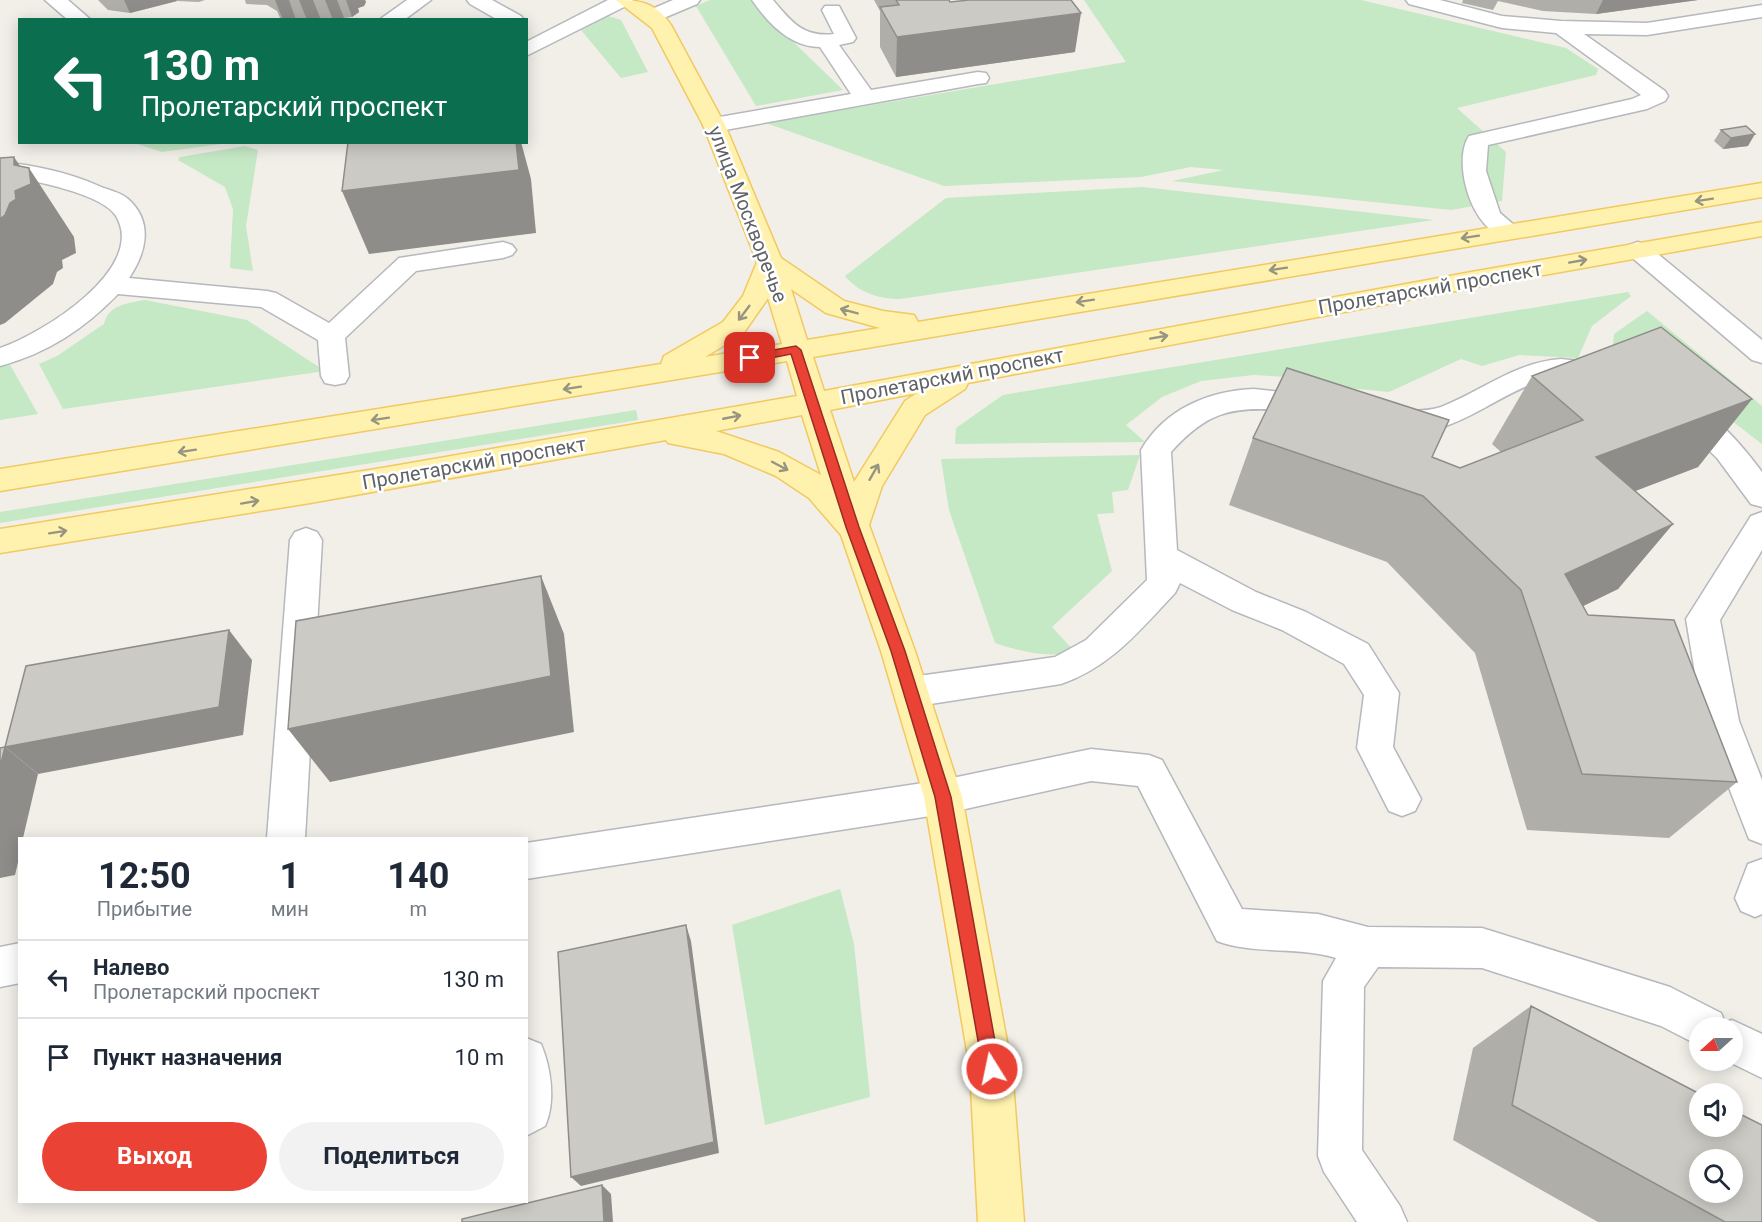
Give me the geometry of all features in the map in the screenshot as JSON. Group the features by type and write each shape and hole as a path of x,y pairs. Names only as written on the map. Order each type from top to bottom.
{"main road":[{"name":"улица Москворечье","path":"625,0 652,16 673,46 714,125 742,187 770,262 853,527 910,692 943,797 992,1069 1001,1222"},
{"path":"0,480 614,382 949,323 1762,190"},
{"name":"Пролетарский проспект","path":"0,542 244,504 622,438 1638,249 1762,229"},
{"path":"614,382 681,360 733,328 755,298 770,262 835,308 883,321 949,323"},
{"path":"622,438 685,436 743,447 815,486 853,527 867,485 915,408 969,372"}],"street":[{"path":"55,0 78,18"},
{"path":"399,18 421,0"},
{"path":"477,0 510,18"},
{"path":"528,49 625,0"},
{"path":"652,16 690,0"},
{"path":"762,0 798,38 807,42 846,38 832,10"},
{"path":"1416,0 1502,22 1561,27 1647,29 1762,11"},
{"path":"528,27 550,38"},
{"path":"1509,231 1489,216 1474,171 1477,141 1639,104 1657,96 1561,27"},
{"path":"826,41 865,98"},
{"path":"714,125 978,78"},
{"path":"0,169 58,178 119,204 130,219 134,241 128,261 112,285 86,312 51,338 0,357"},
{"path":"1638,249 1674,283 1762,354"},
{"path":"331,336 408,264 503,250"},
{"path":"112,285 267,299 331,336"},
{"path":"331,336 335,376"},
{"path":"910,692 1061,669 1098,650 1164,584 1158,514 1156,450 1196,412 1227,401 1263,399 1324,404 1413,423 1444,417 1534,374 1562,367 1596,371 1616,377"},
{"path":"1666,399 1714,434 1747,471 1762,496"},
{"path":"1762,524 1703,619 1721,721 1762,827"},
{"path":"286,837 306,540"},
{"path":"1163,557 1244,601 1294,621 1356,654 1382,693 1375,748 1402,799"},
{"path":"298,651 334,645"},
{"path":"528,861 943,797 1091,765 1149,771 1231,927 1318,933 1368,947 1482,948 1670,1008 1689,1019"},
{"path":"1368,947 1344,981 1340,1156 1384,1222"},
{"path":"0,967 18,963"},
{"path":"1743,1047 1762,1057"},
{"path":"528,1085 530,1111 528,1112"}],"green space":[{"path":"710,0 750,0 843,90 756,106 696,6"},
{"path":"1084,0 1361,0 1566,48 1598,69 1596,75 1457,108 1506,152 1502,201 1451,210 1172,181 1224,170 1191,167 1141,177 944,186 766,123 1126,62"},
{"path":"608,16 621,20 648,72 621,78 581,30"},
{"path":"137,144 221,144 162,152"},
{"path":"245,146 258,150 246,226 253,271 230,268 233,209 225,187 178,160 180,157"},
{"path":"1143,187 1434,220 900,299 869,294 845,276 946,198"},
{"path":"1628,292 1631,296 1592,326 1578,358 1519,355 1482,366 1461,359 1389,392 1349,388 1309,378 1253,375 1201,381 1162,397 1126,425 1145,442 955,444 956,428 1003,395"},
{"path":"145,300 247,320 325,371 63,409 39,364 57,356 104,324 114,309"},
{"path":"1647,311 1762,406 1762,444 1727,417 1611,367 1614,334"},
{"path":"9,363 38,414 0,420 0,365"},
{"path":"636,410 638,420 0,523 0,512"},
{"path":"1140,455 1128,490 1112,492 1114,513 1097,514 1112,571 1052,627 1075,652 1034,653 995,643 949,510 941,459"},
{"path":"840,889 854,944 870,1097 765,1125 732,925"}],"building":[{"path":"896,0 949,0 950,2 1071,0 1081,13 897,37 880,7 899,5"},
{"path":"1746,126 1755,134 1731,138 1721,130"},
{"path":"348,144 516,144 519,170 342,191"},
{"path":"14,157 14,165 29,168 31,184 15,191 16,199 10,203 5,215 0,219 0,158"},
{"path":"1661,327 1752,399 1596,457 1673,524 1565,574 1588,615 1674,620 1737,782 1582,774 1521,590 1423,496 1253,438 1287,368 1449,420 1432,457 1460,468 1583,420 1532,376"},
{"path":"541,576 551,676 288,729 296,621"},
{"path":"229,630 219,707 5,747 26,666"},
{"path":"5,747 0,767 0,748"},
{"path":"686,925 714,1142 571,1177 558,952"},
{"path":"1531,1006 1689,1088 1689,1137 1743,1137 1743,1116 1762,1125 1762,1222 1725,1222 1690,1203 1743,1203 1743,1149 1689,1149 1689,1202 1512,1105"},
{"path":"602,1185 604,1222 462,1222 462,1219"}],"route":[{"path":"750,358 796,350 853,527 898,651 943,797 992,1069"}]}
